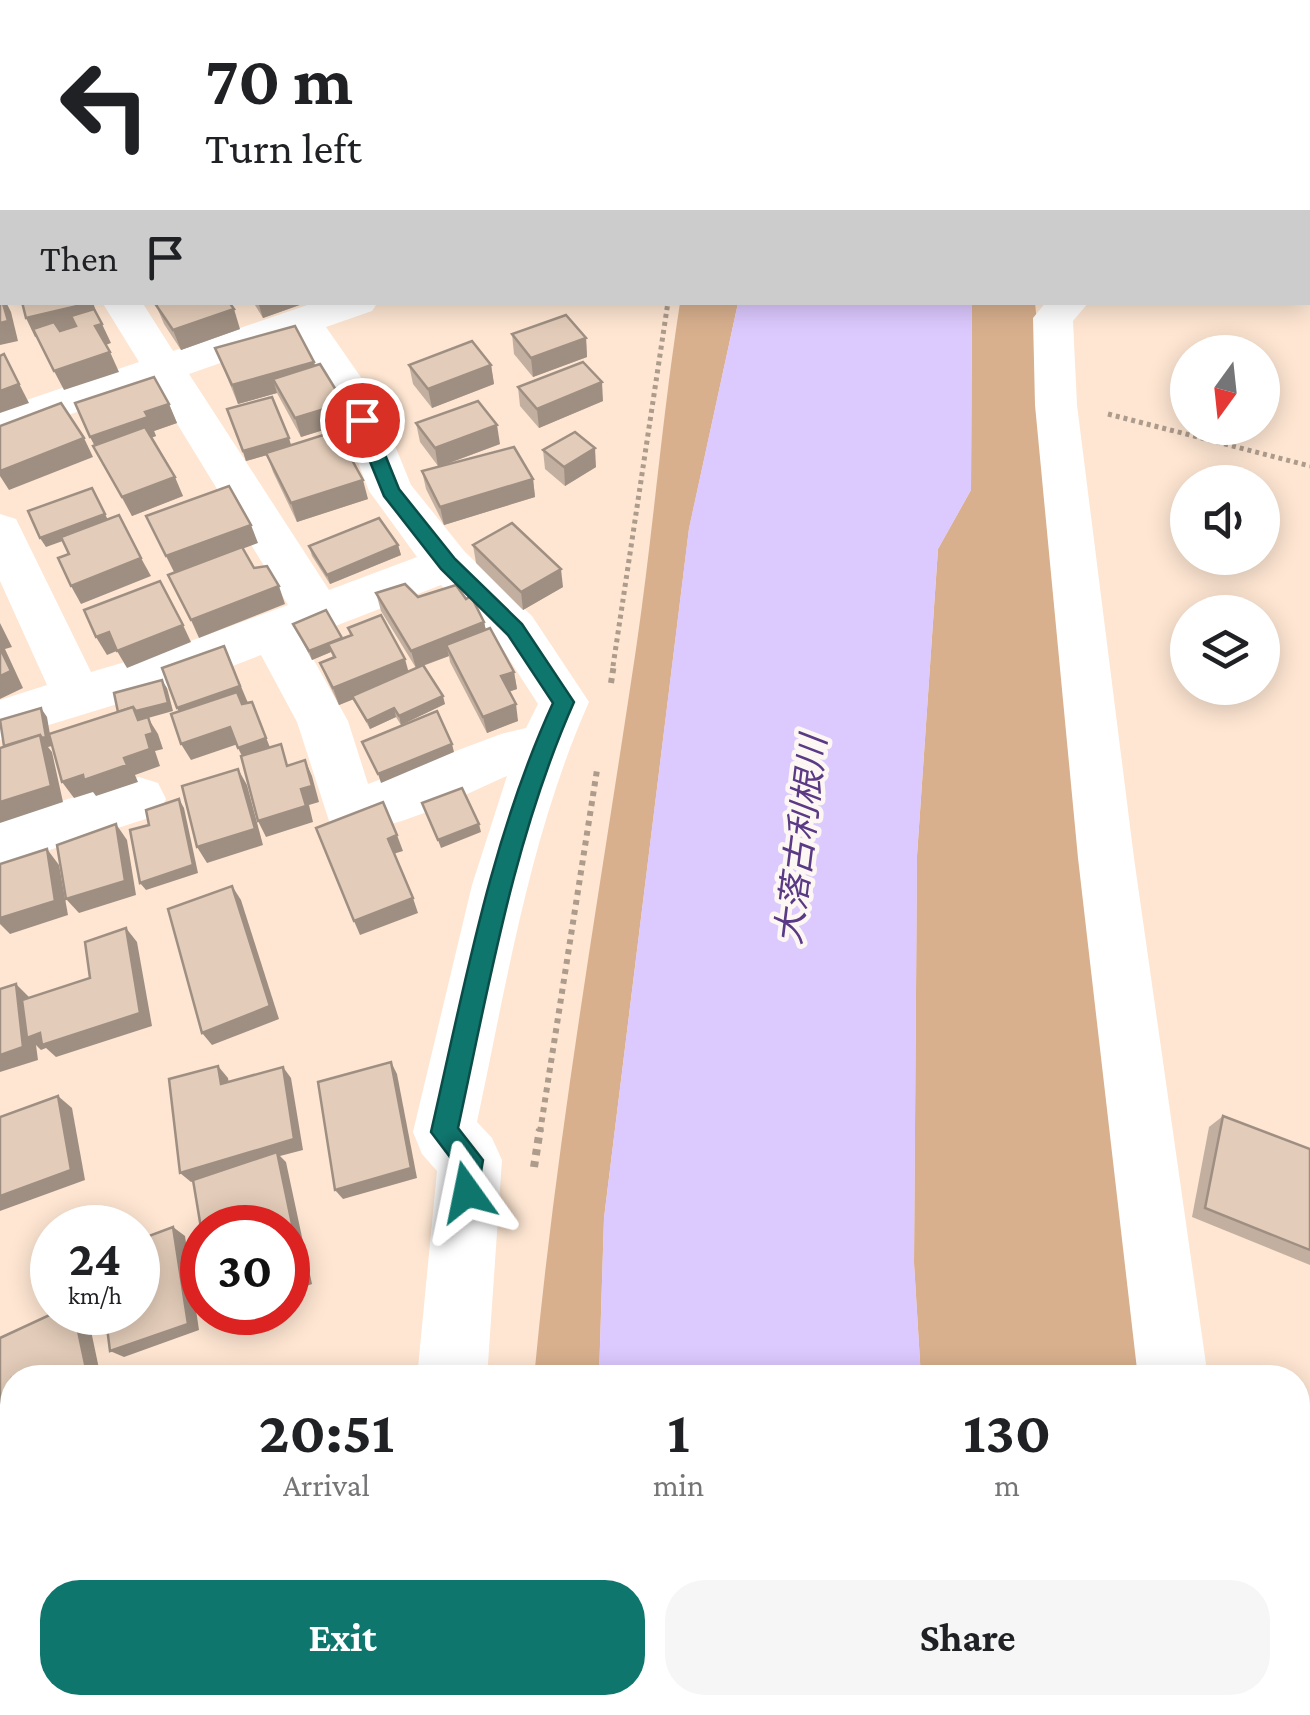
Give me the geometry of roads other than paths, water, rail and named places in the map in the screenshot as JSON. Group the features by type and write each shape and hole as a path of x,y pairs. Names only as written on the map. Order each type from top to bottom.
{"street":[{"path":"124,305 162,368 295,622 350,811 385,803 518,749 542,750"},
{"path":"0,424 351,305"},
{"path":"1061,310 1056,405 1110,896 1171,1365"},
{"path":"301,321 355,398 390,491 448,564 515,629 564,702 542,750 500,885 444,1132 470,1160 438,1365"},
{"path":"0,532 78,698"},
{"path":"0,720 78,698 448,564"},
{"path":"0,844 139,798"}],"water":[{"name":"大落古利根川","path":"738,305 972,305 971,490 938,549 917,856 914,1263 920,1365 599,1365 604,1218 689,528"}]}
